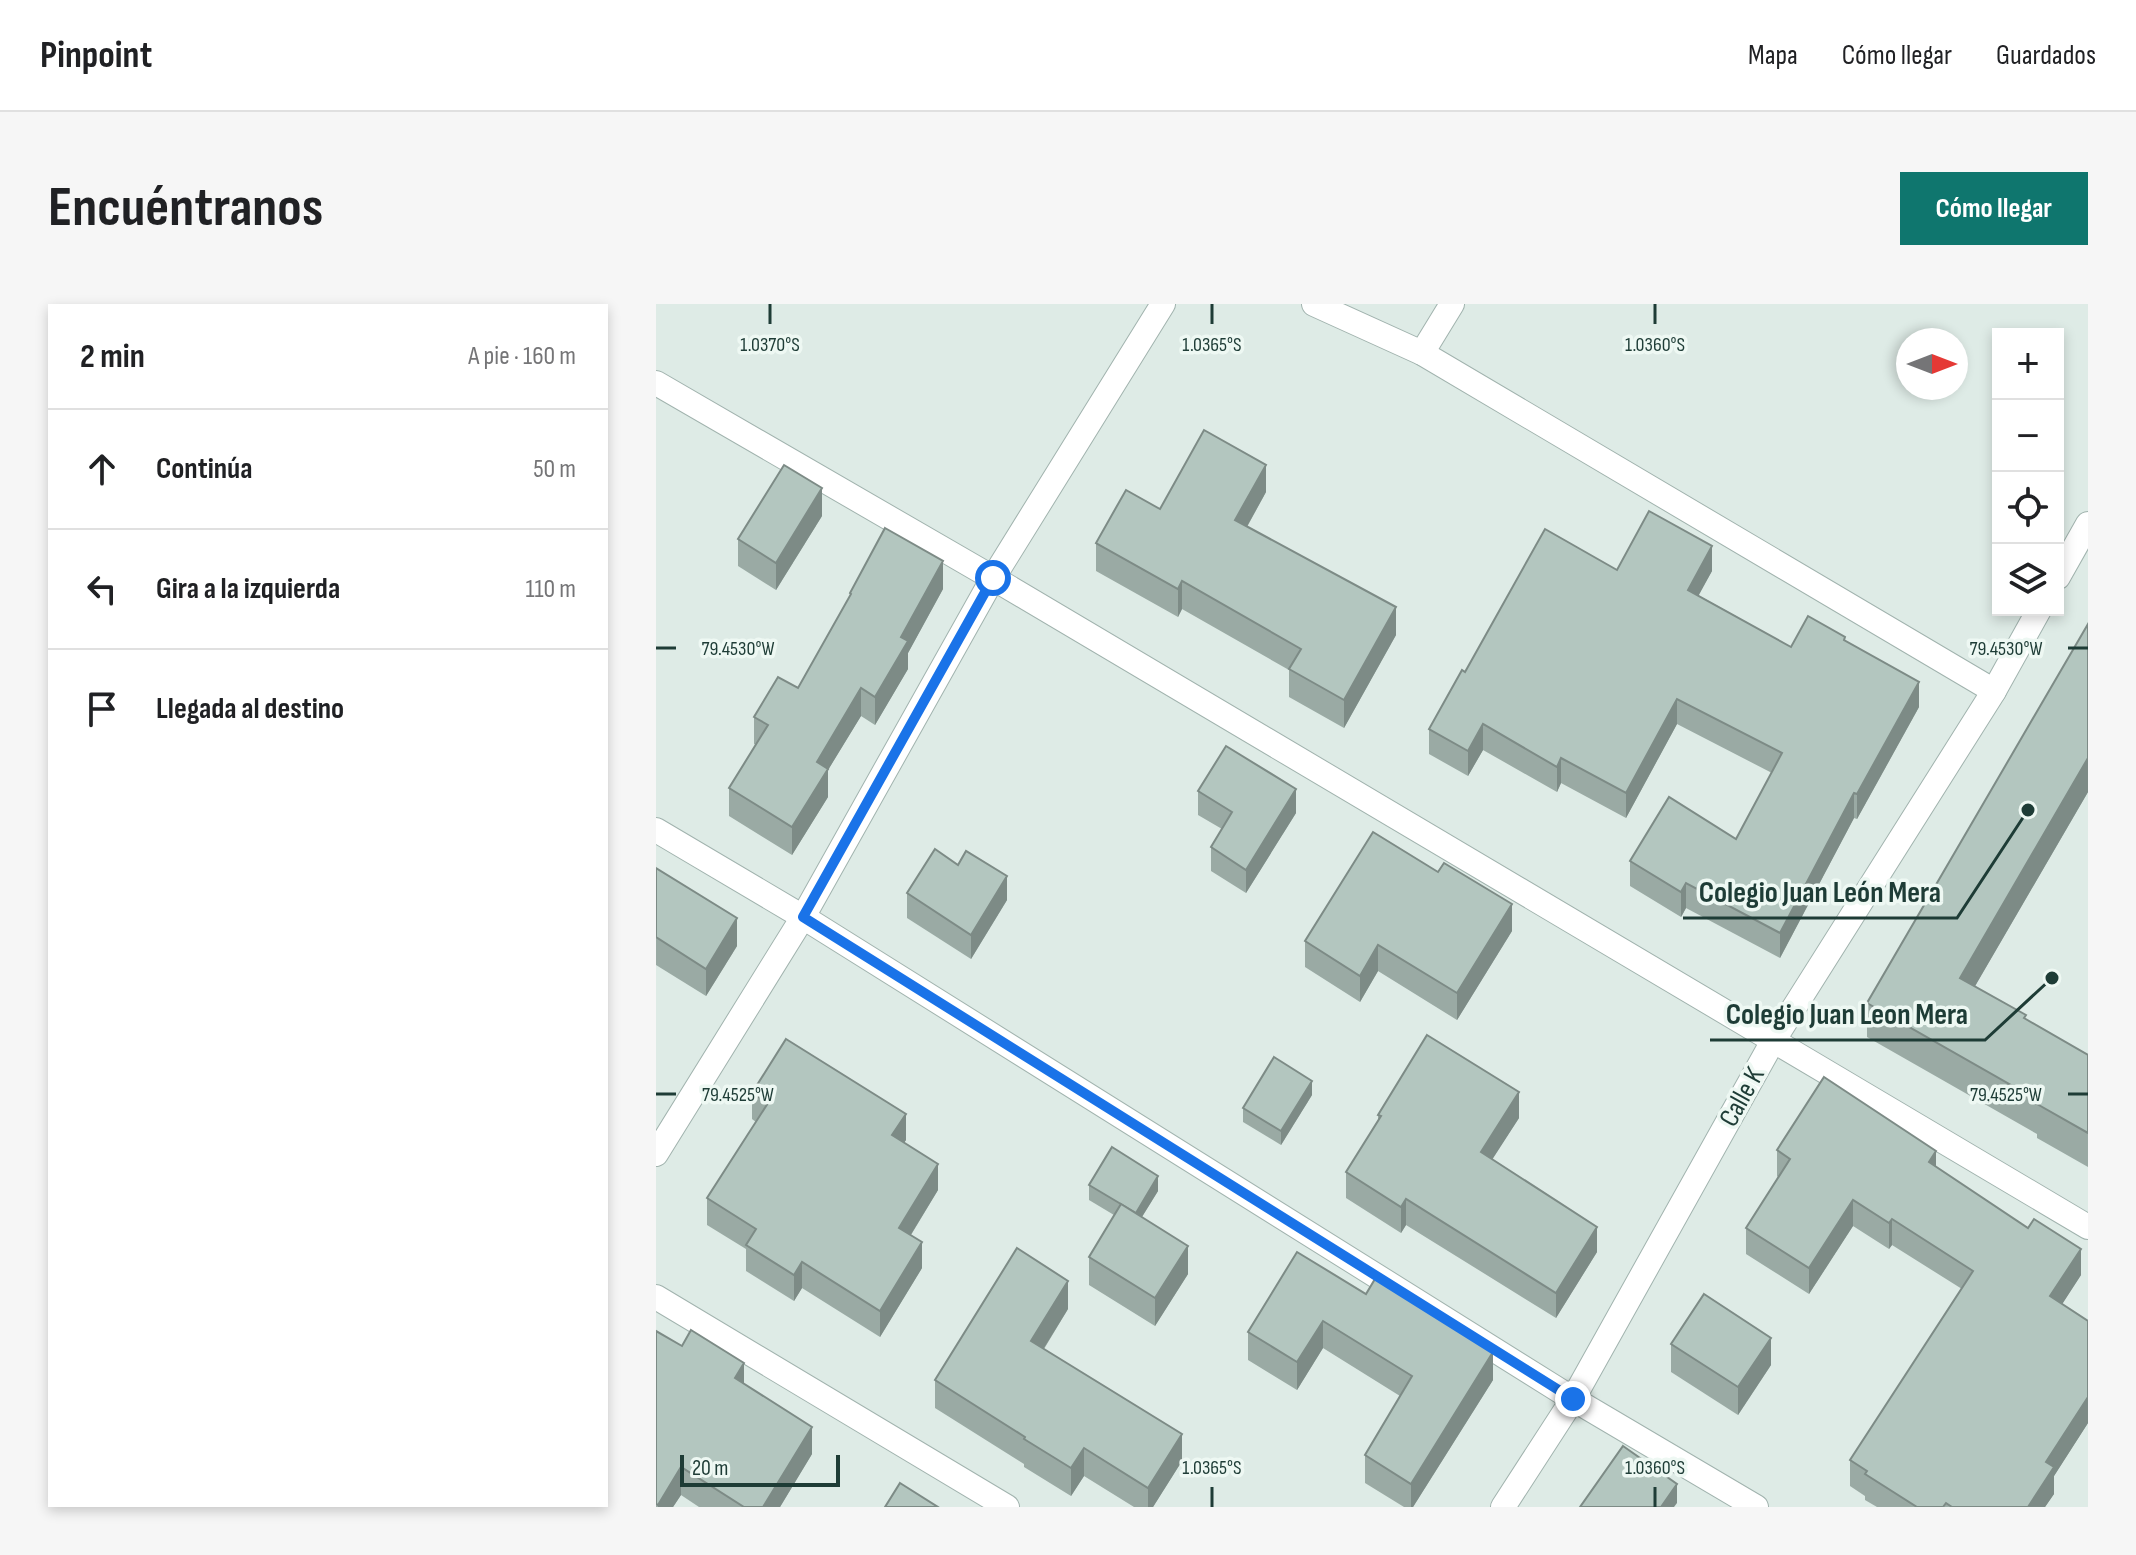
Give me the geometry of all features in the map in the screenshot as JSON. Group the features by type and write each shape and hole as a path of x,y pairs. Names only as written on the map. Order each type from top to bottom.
{"street":[{"path":"656,1154 803,917 993,578 1163,304"},
{"path":"1314,304 1422,353 1994,691"},
{"path":"1422,353 1452,304"},
{"path":"656,383 993,578 2088,1227"},
{"path":"2064,566 2088,524"},
{"name":"Calle K","path":"1503,1507 1573,1399 1773,1041 1994,691 2036,616"},
{"path":"656,830 803,917 1573,1399 1756,1507"},
{"path":"656,1297 1007,1507"}],"building":[{"path":"1204,430 1266,465 1235,520 1396,607 1344,700 1289,669 1301,649 1182,581 1178,589 1096,543 1126,490 1160,509"},
{"path":"784,465 822,488 776,563 738,539"},
{"path":"1649,511 1712,546 1688,590 1791,647 1808,616 1919,682 1857,794 1854,793 1780,933 1686,883 1681,892 1630,861 1669,797 1736,839 1782,753 1677,699 1626,793 1561,758 1557,767 1483,724 1468,751 1429,729 1462,670 1465,672 1545,529 1617,570"},
{"path":"885,528 943,561 901,637 908,641 875,697 861,688 817,762 828,769 792,827 729,788 768,725 754,717 778,677 798,688"},
{"path":"2088,624 2088,758 1960,978 2088,1055 2088,1133 2037,1104 2039,1101 1867,1003"},
{"path":"1226,746 1296,789 1246,870 1211,847 1232,812 1198,791"},
{"path":"1373,832 1438,872 1444,863 1512,904 1457,993 1378,945 1360,976 1305,941"},
{"path":"935,849 958,865 966,851 1007,876 971,935 907,893"},
{"path":"656,868 737,918 706,969 656,937"},
{"path":"1427,1035 1519,1092 1481,1152 1597,1227 1556,1293 1406,1199 1401,1207 1346,1172"},
{"path":"786,1039 906,1114 892,1135 938,1164 899,1228 922,1242 880,1311 802,1262 794,1275 746,1245 756,1229 707,1198 768,1103 752,1093"},
{"path":"1274,1057 1312,1081 1281,1131 1243,1108"},
{"path":"1824,1077 1936,1151 1929,1162 2028,1228 2034,1219 2081,1249 2050,1296 2088,1321 2088,1397 2046,1462 2054,1467 2028,1507 1952,1507 1946,1503 1943,1507 1917,1507 1865,1474 1867,1471 1850,1460 1973,1271 1892,1219 1889,1223 1853,1200 1809,1268 1746,1228 1790,1159 1777,1150"},
{"path":"1112,1147 1158,1176 1136,1213 1089,1185"},
{"path":"1121,1204 1188,1246 1155,1298 1089,1257"},
{"path":"1017,1248 1068,1281 1031,1341 1182,1434 1148,1488 1084,1448 1071,1468 935,1380"},
{"path":"1297,1252 1366,1294 1375,1279 1493,1352 1411,1484 1365,1455 1412,1376 1323,1321 1297,1362 1248,1332"},
{"path":"1704,1294 1771,1338 1738,1387 1671,1344"},
{"path":"691,1330 744,1363 735,1378 812,1427 763,1507 744,1507 681,1467 656,1504 656,1331 682,1346"},
{"path":"1623,1446 1677,1484 1661,1507 1580,1507"},
{"path":"900,1483 938,1507 885,1507"}],"place":[{"name":"Colegio Juan León Mera","path":"2028,810"},
{"name":"Colegio Juan Leon Mera","path":"2052,978"}],"route":[{"path":"993,578 803,917 1573,1399"}]}
